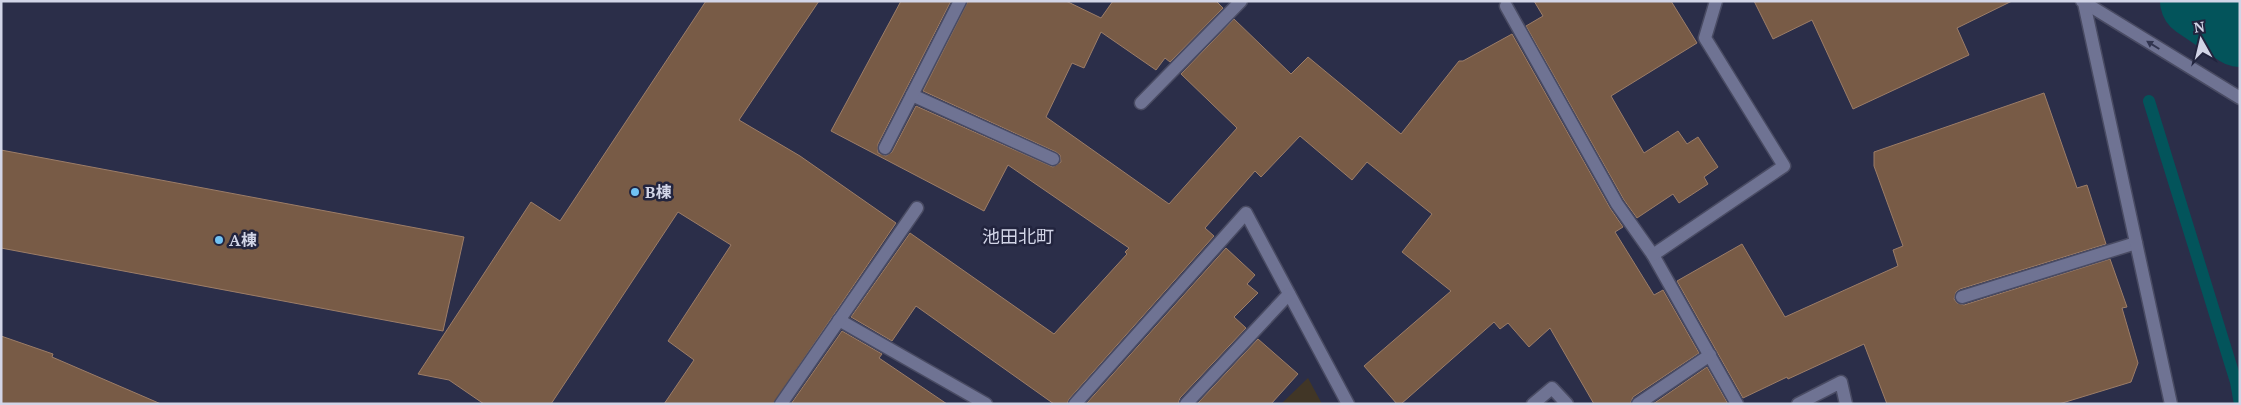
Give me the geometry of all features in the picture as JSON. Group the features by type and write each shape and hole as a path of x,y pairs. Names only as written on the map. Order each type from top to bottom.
{"street":[{"path":"885,148 960,1"},
{"path":"1141,103 1241,1"},
{"path":"1653,255 1784,166 1705,38 1716,1"},
{"path":"2083,2 2240,98"},
{"path":"2083,2 2171,404"},
{"path":"1506,6 1617,204 1653,255 1738,404"},
{"path":"912,95 1053,159"},
{"path":"781,404 917,208"},
{"path":"1075,404 1246,213 1348,404"},
{"path":"1962,297 2136,243"},
{"path":"1186,404 1289,294"},
{"path":"839,320 986,404"},
{"path":"1638,404 1710,355"},
{"path":"1798,404 1841,382 1846,404"},
{"path":"1533,404 1552,388 1567,404"}],"shaded area":[{"path":"1308,378 1322,404 1281,404"}],"building":[{"path":"706,1 819,1 739,120 800,156 896,223 773,404 664,404 694,360 668,341 731,245 678,212 551,404 484,404 449,380 418,374 531,202 560,221"},
{"path":"901,1 951,1 878,144 878,153 886,156 892,152 916,106 1053,167 1061,162 1060,155 1056,152 923,91 968,1 1066,1 1101,18 1113,1 1216,1 1223,8 1170,62 1165,58 1156,70 1101,32 1084,68 1072,63 1046,117 1169,204 1237,128 1181,74 1234,19 1291,74 1308,57 1401,134 1459,61 1463,61 1512,34 1610,208 1623,227 1615,232 1654,295 1663,290 1699,353 1633,397 1630,404 1594,404 1550,328 1529,347 1508,323 1500,329 1494,322 1401,404 1397,404 1364,366 1451,291 1402,252 1432,214 1367,162 1352,180 1300,136 1261,177 1255,171 1205,228 1214,236 1069,399 1067,404 1054,404 916,306 892,341 851,317 910,233 1054,334 1127,254 1125,252 1129,248 1008,165 984,211 831,131"},
{"path":"1534,1 1671,1 1697,43 1611,96 1644,153 1678,131 1687,144 1698,137 1718,167 1704,177 1708,184 1679,203 1673,194 1637,218 1624,200 1526,26 1543,16"},
{"path":"1754,1 2012,1 1957,28 1969,55 1853,109 1812,20 1773,39"},
{"path":"2044,93 2077,188 2087,185 2106,244 1960,289 1956,292 1954,299 1957,303 1964,305 2110,259 2127,307 2122,308 2138,363 2131,382 2059,404 1887,404 1864,344 1743,398 1677,281 1742,244 1785,317 1898,266 1893,250 1903,246 1874,166 1874,152"},
{"name":"A棟","path":"1,150 464,237 443,331 1,248"},
{"path":"1226,248 1255,275 1247,284 1258,293 1234,317 1246,328 1180,398 1178,404 1086,404"},
{"path":"842,331 882,354 879,358 947,404 791,404"},
{"path":"1,336 53,354 52,357 161,404 1,404"},
{"path":"1258,339 1298,374 1271,404 1197,404"},
{"path":"1707,367 1728,404 1653,404"}],"waterway":[{"path":"2197,1 2240,30"},
{"path":"2149,101 2236,382 2240,404"}],"place":[{"name":"B棟","path":"635,192"},
{"name":"A棟","path":"219,240"}],"district":[{"name":"池田北町","path":"1018,237"}]}
